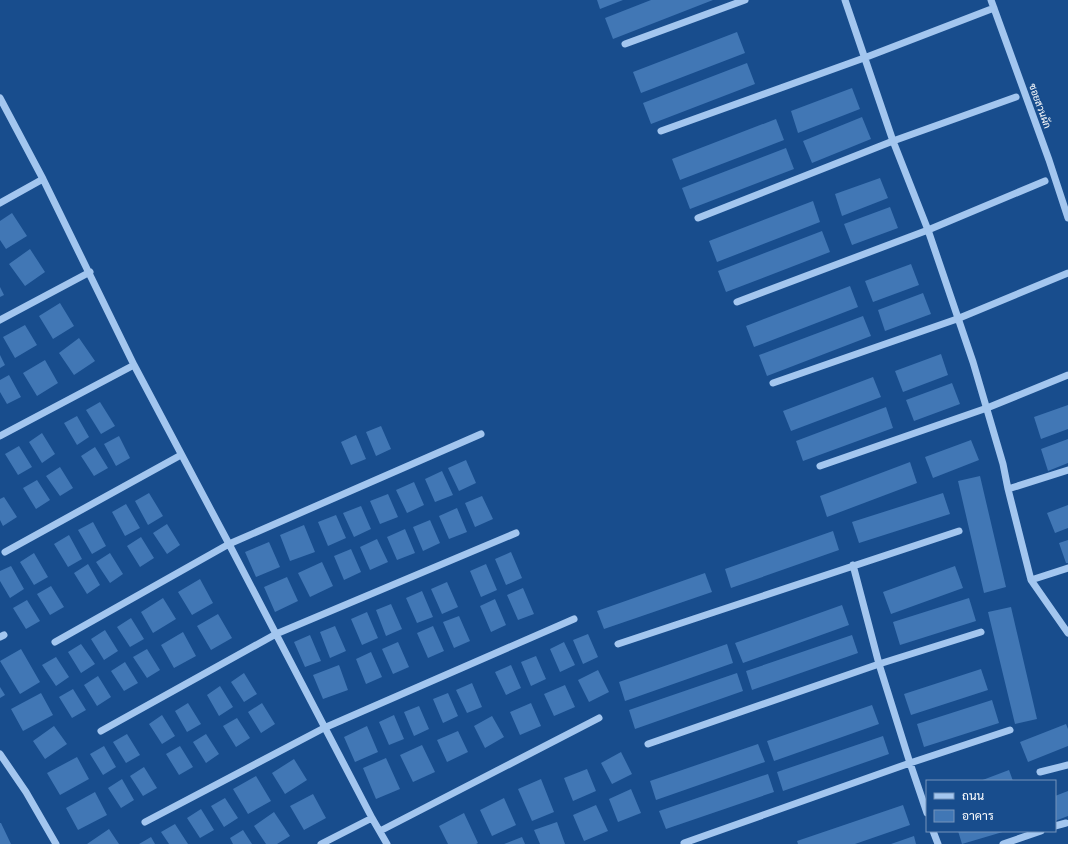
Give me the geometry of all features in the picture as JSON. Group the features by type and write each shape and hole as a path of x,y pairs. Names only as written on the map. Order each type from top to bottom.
{"street":[{"path":"624,44 745,0"},
{"path":"845,0 893,141 928,230 957,319 973,362 1003,464 1031,580 1068,633"},
{"name":"ซอยสวนผัก","path":"992,0 1068,218"},
{"path":"661,131 864,58 994,8"},
{"path":"698,218 893,141 1016,97"},
{"path":"0,98 90,272 134,365 324,728 387,844"},
{"path":"0,203 43,179"},
{"path":"737,302 928,230 1045,181"},
{"path":"0,320 90,272"},
{"path":"773,383 957,319 1068,273"},
{"path":"0,436 134,365"},
{"path":"820,466 987,408 1068,375"},
{"path":"55,642 229,544 481,434"},
{"path":"5,552 181,455"},
{"path":"1008,489 1068,470"},
{"path":"618,644 959,531"},
{"path":"101,731 276,634 516,532"},
{"path":"853,565 879,664 926,810"},
{"path":"1031,580 1068,568"},
{"path":"145,822 324,728 574,620"},
{"path":"648,744 879,664 981,632"},
{"path":"380,831 599,718"},
{"path":"684,843 910,763 1010,730"},
{"path":"1,756 26,792 56,844"},
{"path":"1040,772 1068,765"},
{"path":"321,844 372,818"},
{"path":"1056,826 1066,823"},
{"path":"933,832 938,844"},
{"path":"1003,844 1038,832"}],"building":[{"path":"597,0 623,0 600,9"},
{"path":"651,0 713,0 613,39 605,18"},
{"path":"737,32 745,53 641,93 633,72"},
{"path":"747,63 755,84 651,124 643,103"},
{"path":"852,88 860,109 798,133 791,111"},
{"path":"862,117 871,139 812,163 803,141"},
{"path":"776,119 784,140 680,180 672,159"},
{"path":"786,148 794,169 690,209 682,188"},
{"path":"880,178 888,198 842,216 835,194"},
{"path":"813,201 820,222 717,262 709,241"},
{"path":"890,207 898,228 852,245 844,224"},
{"path":"12,213 27,236 6,249 0,240 0,221"},
{"path":"822,231 830,252 726,292 718,271"},
{"path":"30,249 45,272 25,286 9,264"},
{"path":"911,264 919,285 873,302 865,281"},
{"path":"850,286 858,307 754,347 746,326"},
{"path":"0,287 4,295 0,297"},
{"path":"923,293 931,314 885,331 878,310"},
{"path":"60,303 74,326 53,339 39,316"},
{"path":"863,316 871,336 767,376 759,355"},
{"path":"25,325 37,345 15,358 3,337"},
{"path":"79,338 95,361 74,375 59,353"},
{"path":"941,354 948,375 903,392 895,371"},
{"path":"0,355 5,365 0,368"},
{"path":"45,360 58,383 37,396 23,373"},
{"path":"9,375 21,397 7,404 0,392 0,380"},
{"path":"873,377 881,397 791,431 783,411"},
{"path":"952,383 960,404 914,421 906,400"},
{"path":"100,402 115,426 101,434 86,410"},
{"path":"1068,405 1068,429 1041,439 1034,417"},
{"path":"886,407 893,428 803,461 796,441"},
{"path":"77,416 89,437 77,445 64,423"},
{"path":"381,426 391,449 376,456 366,432"},
{"path":"42,433 55,454 42,463 29,442"},
{"path":"356,435 366,459 351,465 341,442"},
{"path":"119,436 130,458 116,466 104,444"},
{"path":"1068,439 1068,463 1048,471 1041,449"},
{"path":"971,440 979,460 933,478 925,457"},
{"path":"19,446 32,467 18,475 5,454"},
{"path":"95,447 108,468 94,476 81,456"},
{"path":"466,460 476,483 459,491 448,468"},
{"path":"910,462 917,483 827,517 820,496"},
{"path":"60,467 73,488 60,496 46,476"},
{"path":"442,471 453,495 435,502 425,479"},
{"path":"980,476 1006,587 984,593 958,481"},
{"path":"37,480 50,500 36,509 23,488"},
{"path":"414,482 424,505 407,513 396,490"},
{"path":"149,493 163,516 148,525 135,501"},
{"path":"943,493 950,514 859,543 852,522"},
{"path":"388,494 398,517 380,524 370,501"},
{"path":"482,496 493,519 475,527 465,503"},
{"path":"4,497 17,517 3,526 0,520 0,499"},
{"path":"126,504 140,528 125,536 112,512"},
{"path":"1068,505 1068,528 1055,533 1047,513"},
{"path":"361,506 371,529 354,537 343,513"},
{"path":"457,508 467,532 449,539 439,516"},
{"path":"336,515 346,538 328,546 318,522"},
{"path":"430,520 440,543 423,551 413,527"},
{"path":"93,522 106,546 92,554 78,530"},
{"path":"167,524 180,545 167,554 153,533"},
{"path":"304,525 315,552 290,561 280,535"},
{"path":"405,529 415,553 397,560 387,537"},
{"path":"833,531 839,550 731,588 725,569"},
{"path":"69,535 82,559 68,567 54,544"},
{"path":"141,537 154,558 140,567 127,546"},
{"path":"377,539 388,562 370,570 360,547"},
{"path":"1068,540 1068,563 1066,563 1059,543"},
{"path":"269,542 280,567 256,577 245,552"},
{"path":"351,549 361,572 344,580 334,556"},
{"path":"511,552 522,578 506,585 495,559"},
{"path":"34,553 48,577 34,585 20,562"},
{"path":"110,553 123,574 110,583 96,562"},
{"path":"322,562 333,586 310,597 298,573"},
{"path":"88,564 100,585 87,594 74,573"},
{"path":"486,564 497,590 481,597 470,571"},
{"path":"11,566 24,589 10,598 0,581 0,571"},
{"path":"955,566 963,588 891,614 883,592"},
{"path":"705,573 712,592 604,629 597,611"},
{"path":"287,577 298,601 275,612 264,587"},
{"path":"200,579 213,603 192,615 178,592"},
{"path":"447,582 458,607 442,614 431,589"},
{"path":"51,586 64,607 50,615 37,594"},
{"path":"523,588 534,614 518,620 507,595"},
{"path":"422,591 433,617 417,623 406,598"},
{"path":"163,598 176,619 153,633 141,612"},
{"path":"969,598 976,621 900,645 893,622"},
{"path":"495,599 506,625 491,632 480,606"},
{"path":"27,600 40,621 26,629 13,608"},
{"path":"391,604 402,629 386,636 376,610"},
{"path":"842,605 849,625 743,663 735,643"},
{"path":"1011,607 1037,719 1015,724 988,612"},
{"path":"367,612 378,638 362,645 351,619"},
{"path":"218,614 232,638 211,650 197,626"},
{"path":"459,616 470,641 454,648 443,622"},
{"path":"131,618 144,639 130,647 117,627"},
{"path":"335,626 346,651 330,658 320,632"},
{"path":"433,626 444,651 428,658 417,633"},
{"path":"105,630 118,651 104,660 91,639"},
{"path":"183,632 196,656 174,668 161,645"},
{"path":"588,634 598,657 583,664 573,640"},
{"path":"310,635 321,661 305,667 294,642"},
{"path":"852,635 858,653 752,690 746,671"},
{"path":"398,642 409,667 393,674 382,649"},
{"path":"564,642 575,665 560,672 550,649"},
{"path":"81,644 95,664 81,673 68,652"},
{"path":"727,644 733,663 625,701 619,682"},
{"path":"21,649 40,682 20,694 0,661"},
{"path":"147,649 160,670 147,678 133,657"},
{"path":"371,652 382,677 366,684 356,659"},
{"path":"536,656 546,679 531,686 521,662"},
{"path":"56,657 69,677 56,686 42,665"},
{"path":"125,662 138,683 124,691 111,671"},
{"path":"339,665 348,690 323,699 313,675"},
{"path":"511,665 521,688 506,695 495,672"},
{"path":"981,669 988,690 911,715 904,694"},
{"path":"598,670 609,692 589,702 578,680"},
{"path":"244,673 257,694 244,702 231,682"},
{"path":"737,673 743,691 635,729 629,710"},
{"path":"98,676 111,697 97,706 84,685"},
{"path":"472,683 482,707 467,713 456,690"},
{"path":"565,685 575,707 554,716 544,694"},
{"path":"220,686 233,707 219,716 207,695"},
{"path":"0,687 5,695 0,698"},
{"path":"73,689 86,710 72,718 59,697"},
{"path":"41,693 53,715 23,731 11,709"},
{"path":"448,693 458,716 443,723 433,699"},
{"path":"992,700 999,723 924,747 917,724"},
{"path":"188,703 201,724 187,732 175,711"},
{"path":"262,703 275,724 261,733 248,712"},
{"path":"531,703 541,726 520,735 510,712"},
{"path":"872,705 879,724 774,761 767,741"},
{"path":"419,706 429,729 414,736 404,712"},
{"path":"162,715 175,736 162,744 149,724"},
{"path":"394,715 404,739 389,745 379,722"},
{"path":"492,716 504,737 485,748 474,726"},
{"path":"237,718 250,738 236,747 223,726"},
{"path":"1066,724 1068,729 1068,746 1028,762 1020,742"},
{"path":"54,726 67,744 45,759 33,741"},
{"path":"367,726 378,752 355,762 344,737"},
{"path":"458,731 468,752 447,762 437,740"},
{"path":"127,734 140,755 126,763 113,742"},
{"path":"206,734 219,754 206,763 193,742"},
{"path":"883,736 889,754 783,791 777,772"},
{"path":"758,744 765,762 656,800 650,781"},
{"path":"422,745 435,772 413,782 400,755"},
{"path":"104,746 116,767 103,775 90,754"},
{"path":"180,746 193,767 179,775 166,754"},
{"path":"621,752 632,774 612,784 601,763"},
{"path":"77,757 89,779 60,795 47,773"},
{"path":"386,758 400,789 376,799 363,768"},
{"path":"294,759 307,780 285,794 272,773"},
{"path":"144,767 157,788 143,796 130,776"},
{"path":"587,769 596,791 573,801 564,778"},
{"path":"1009,770 1013,780 983,780"},
{"path":"768,774 774,792 666,829 659,811"},
{"path":"256,776 271,801 248,814 233,789"},
{"path":"122,779 134,800 121,808 108,788"},
{"path":"541,779 554,812 532,821 518,789"},
{"path":"631,789 641,813 618,822 609,799"},
{"path":"1068,791 1068,816 1056,821 1056,796"},
{"path":"95,792 107,815 78,830 66,808"},
{"path":"313,794 326,818 304,830 290,806"},
{"path":"225,798 238,818 224,827 211,806"},
{"path":"504,798 516,825 492,836 480,810"},
{"path":"596,805 608,831 584,841 573,815"},
{"path":"903,805 910,825 855,844 798,844 797,841"},
{"path":"201,809 214,830 200,838 187,818"},
{"path":"274,812 290,836 277,844 266,844 254,826"},
{"path":"464,813 478,843 448,844 439,826"},
{"path":"557,822 565,844 540,844 534,830"},
{"path":"1,823 11,844 0,844"},
{"path":"175,824 188,844 169,844 161,832"},
{"path":"109,829 119,844 87,844"},
{"path":"243,830 252,844 233,844 230,838"},
{"path":"958,832 1003,832 962,844"},
{"path":"914,836 916,844 891,844"},
{"path":"151,837 155,844 139,844"},
{"path":"522,837 525,844 504,844"}]}
